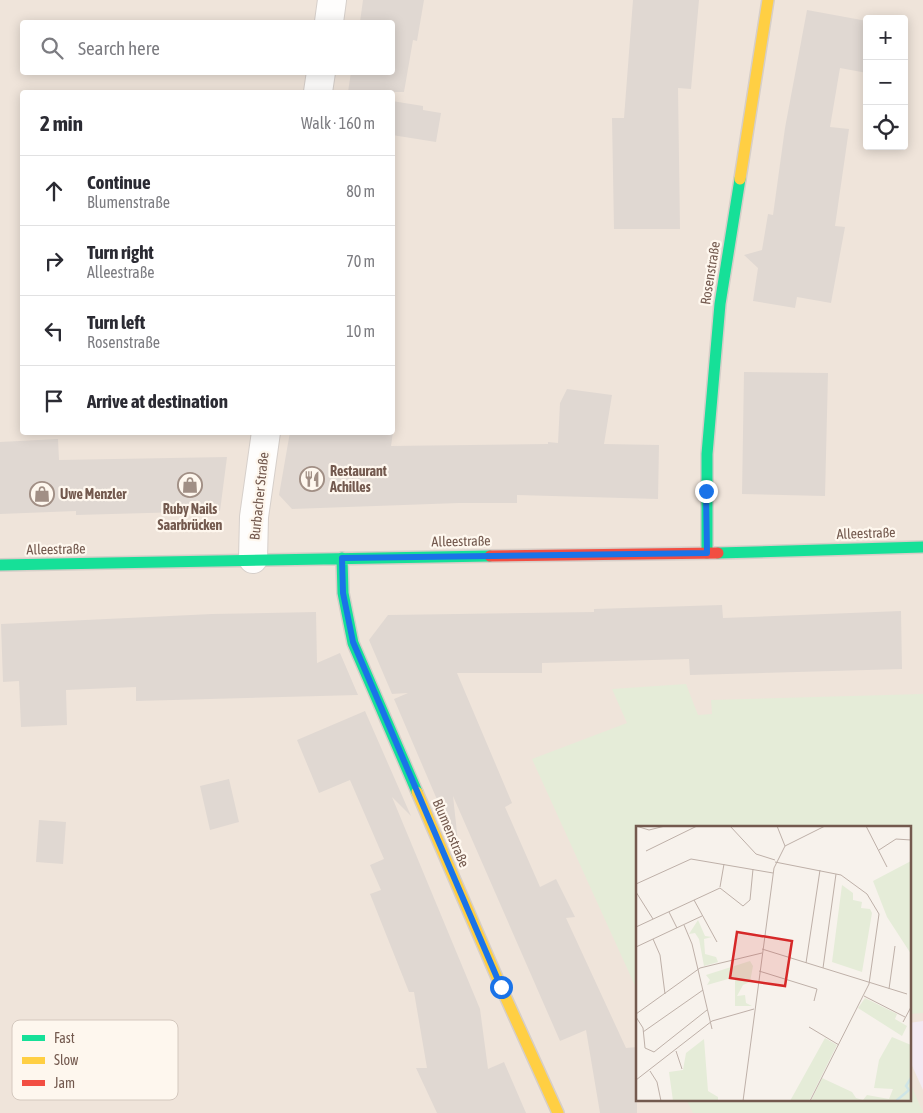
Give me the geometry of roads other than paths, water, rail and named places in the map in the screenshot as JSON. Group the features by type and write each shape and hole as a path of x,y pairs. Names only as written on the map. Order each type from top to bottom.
{"street":[{"path":"329,20 332,0"},
{"name":"Rosenstraße","path":"707,553 707,454 718,321 768,0"},
{"path":"318,90 321,75"},
{"name":"Burbacher Straße","path":"253,559 254,517 266,435"},
{"name":"Alleestraße","path":"0,565 253,559 707,553 923,547"},
{"name":"Blumenstraße","path":"342,558 343,593 353,642 501,987 558,1113"}],"place":[{"name":"Restaurant Achilles","path":"312,479"},
{"name":"Ruby Nails Saarbrücken","path":"190,485"},
{"name":"Uwe Menzler","path":"42,494"}]}
